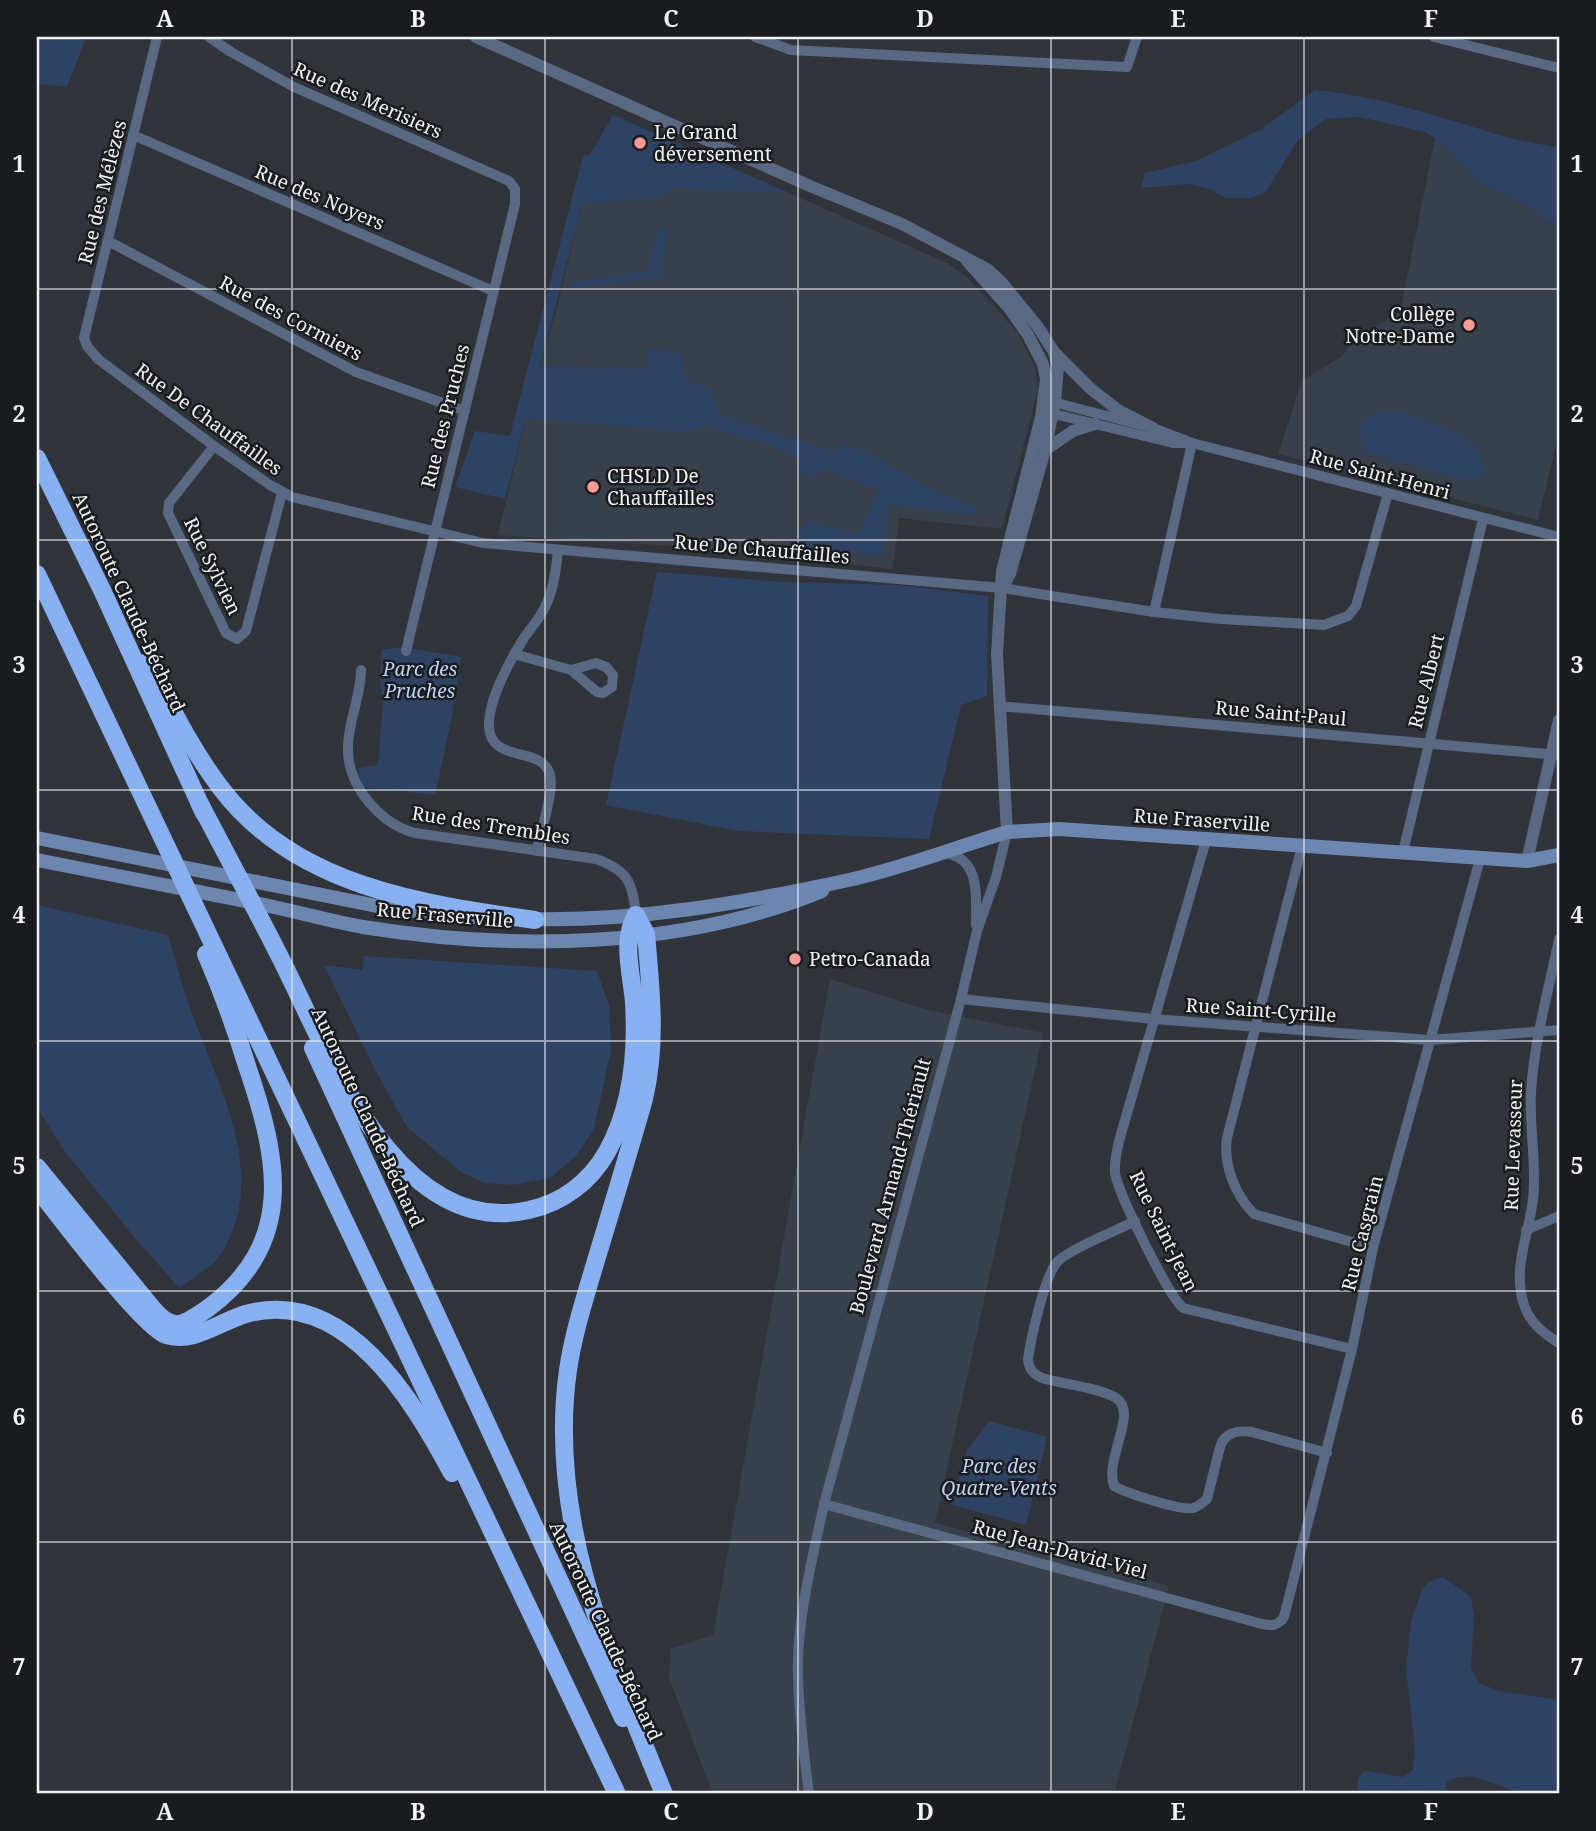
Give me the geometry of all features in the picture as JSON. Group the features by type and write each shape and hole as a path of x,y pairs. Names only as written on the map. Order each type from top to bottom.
{"highway":[{"name":"Autoroute Claude-Béchard","path":"37,458 102,590 658,1794"},
{"path":"37,458 82,531 186,735 220,788 247,818 297,856 373,889 443,906 535,920"},
{"path":"37,574 597,1754"},
{"path":"37,1167 159,1315 172,1324 181,1324 197,1316 229,1291 243,1276 257,1255 270,1218 273,1187 271,1155 258,1099 208,959 133,776"},
{"path":"200,804 362,1114 384,1145 422,1183 444,1198 473,1210 501,1214 548,1204 582,1183 607,1153 628,1099 634,1062 634,1006 628,937 636,915"},
{"path":"636,915 646,934 653,1013 651,1065 639,1118 572,1350 564,1400 562,1442 569,1510 584,1578 664,1794"},
{"path":"37,1188 141,1315 162,1333 176,1337 189,1336 246,1314 287,1311 309,1315 329,1323 372,1356 406,1396 444,1460 617,1794"}],"main road":[{"name":"Rue Fraserville","path":"37,838 414,912 535,920 636,915 727,904 900,867 1007,832 1059,830 1527,861 1559,855"},
{"name":"Rue Fraserville","path":"37,860 360,926 451,938 538,942 628,937 717,922 775,908 849,880"}],"street":[{"name":"Rue des Mélèzes","path":"92,353 84,338 157,37"},
{"name":"Rue des Merisiers","path":"209,37 294,87 509,181 515,189"},
{"name":"Boulevard Armand-Thériault","path":"476,37 902,224 960,253 987,269 1003,284 1038,327 1054,352 1058,367 1002,571 998,625 999,706 1007,832 996,877 976,931 961,999 824,1504 804,1608 797,1673 808,1794"},
{"path":"755,37 791,50 1127,67 1138,37"},
{"path":"1434,37 1559,68"},
{"name":"Rue des Noyers","path":"133,135 493,290"},
{"name":"Rue des Pruches","path":"405,651 515,204 515,189"},
{"name":"Rue des Cormiers","path":"108,241 356,372 465,411"},
{"name":"Boulevard Armand-Thériault","path":"960,253 1009,308 1037,349 1046,379 1049,407 1045,450 1010,574 1002,589"},
{"path":"1054,352 1091,389 1118,410 1153,428"},
{"name":"Rue De Chauffailles","path":"92,353 214,446 282,493 482,543 1002,589 1154,612 1324,625 1348,616 1356,606 1388,493"},
{"name":"Rue Saint-Henri","path":"1049,407 1095,424 1172,443 1192,443"},
{"name":"Rue Saint-Henri","path":"1049,407 1153,428 1192,443 1559,537"},
{"path":"1045,450 1073,431 1095,424"},
{"path":"1154,612 1192,443"},
{"name":"Rue Sylvien","path":"214,446 169,503 168,513 226,633 237,639 246,631 282,493"},
{"name":"Rue Albert","path":"1403,852 1483,519"},
{"path":"537,851 550,790 550,773 537,759 514,754 498,746 489,727 496,698 514,654 544,608 551,592 558,550"},
{"path":"514,654 571,670"},
{"name":"Rue des Trembles","path":"362,670 348,751 350,765 359,786 381,815 403,830 415,833 596,859 620,869 629,882 636,915"},
{"name":"Rue Saint-Paul","path":"999,706 1555,754"},
{"path":"1527,861 1555,754 1559,720"},
{"name":"Rue Saint-Jean","path":"1206,840 1115,1157 1117,1182 1171,1293 1183,1308 1352,1349"},
{"path":"1302,846 1225,1152 1232,1180 1254,1213 1373,1248"},
{"path":"940,852 953,854 971,869 976,888 976,931"},
{"name":"Rue Casgrain","path":"1284,1617 1352,1349 1373,1248 1480,859"},
{"name":"Rue Levasseur","path":"1559,939 1531,1095 1533,1199 1519,1264 1524,1306 1542,1333 1559,1343"},
{"name":"Rue Saint-Cyrille","path":"961,999 1154,1020 1430,1040 1559,1030"},
{"path":"1527,1230 1559,1216"},
{"path":"1135,1221 1067,1255 1055,1265 1027,1359 1034,1374 1042,1378 1115,1396 1121,1402 1126,1412 1111,1466 1114,1486 1131,1494 1193,1508 1207,1499 1223,1439 1240,1431 1327,1452"},
{"name":"Rue Jean-David-Viel","path":"824,1504 1262,1624 1271,1626 1280,1623 1284,1617"}],"shaded area":[{"path":"613,115 947,263 966,276 1017,332 1034,365 1038,389 1002,529 899,518 893,569 674,546 498,535 582,205 589,156"},
{"name":"Collège Notre-Dame","path":"1435,138 1475,180 1528,206 1547,222 1559,224 1559,433 1538,520 1278,454 1302,381 1342,356 1356,337 1400,313"},
{"path":"830,979 928,1010 1043,1033 935,1523 1169,1586 1114,1794 713,1794 669,1678 671,1649 713,1635"}],"green space":[{"path":"37,37 74,37 85,40 67,87 37,84"},
{"path":"1315,90 1388,102 1512,139 1559,148 1559,224 1547,222 1528,206 1475,180 1435,138 1425,132 1360,117 1326,119 1298,140 1266,191 1252,198 1226,198 1210,189 1188,184 1141,188 1145,173 1196,161 1260,130"},
{"path":"613,115 786,192 705,191 674,187 665,196 582,205 540,366 646,368 648,348 682,354 684,378 712,389 720,415 836,452 842,444 866,451 926,487 978,508 975,515 889,505 883,556 795,547 799,531 806,521 858,534 878,490 823,469 813,479 800,473 795,457 766,444 709,427 684,432 526,418 505,499 455,487 475,431 510,436 582,160 585,154 590,155"},
{"path":"668,226 662,278 573,288 572,282 647,271 659,228"},
{"path":"1398,410 1448,429 1474,444 1488,472 1472,482 1363,452 1357,426 1377,411"},
{"path":"657,572 784,582 898,585 988,596 987,696 961,705 929,839 738,831 606,805"},
{"name":"Parc des Pruches","path":"401,647 461,657 435,795 363,787 359,776 359,768 378,765 383,705 380,678 382,650"},
{"path":"37,905 168,935 188,1002 235,1132 241,1195 235,1225 220,1255 207,1269 179,1288 63,1149 37,1107"},
{"path":"364,956 597,971 609,1005 611,1050 594,1129 577,1155 550,1178 512,1185 484,1183 461,1172 407,1127 374,1068 324,965 362,970"},
{"name":"Parc des Quatre-Vents","path":"989,1421 1047,1437 1026,1525 952,1505 967,1450"},
{"path":"1443,1577 1471,1597 1474,1615 1471,1668 1479,1683 1499,1691 1559,1700 1559,1794 1526,1794 1486,1780 1466,1777 1447,1782 1443,1794 1358,1794 1359,1778 1366,1771 1403,1777 1413,1770 1415,1749 1406,1670 1411,1620 1423,1588 1430,1581"}],"place":[{"name":"Le Grand déversement","path":"640,143"},
{"name":"Collège Notre-Dame","path":"1469,325"},
{"name":"CHSLD De Chauffailles","path":"593,487"},
{"name":"Petro-Canada","path":"795,959"}]}
